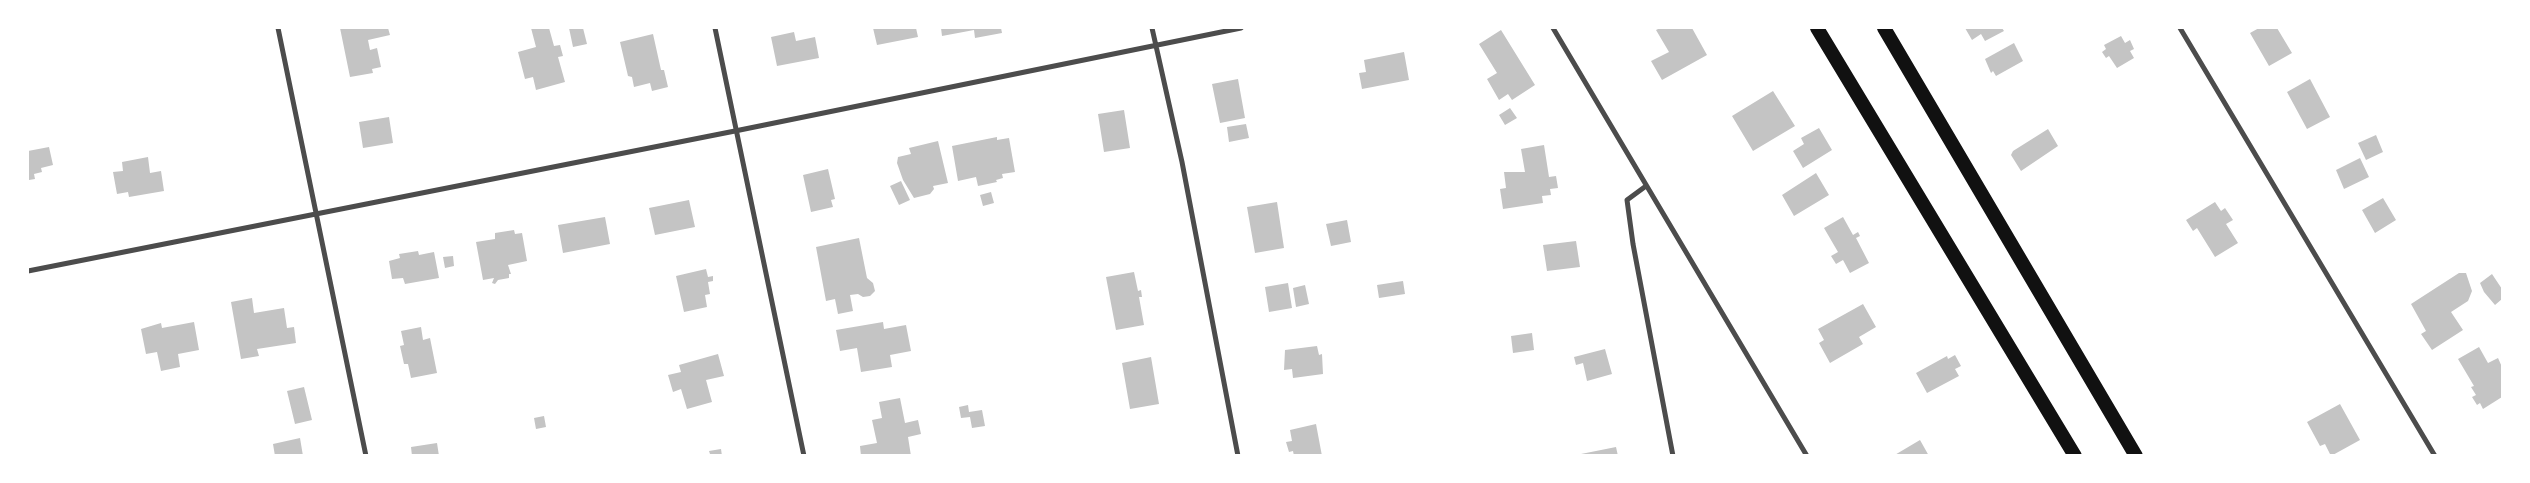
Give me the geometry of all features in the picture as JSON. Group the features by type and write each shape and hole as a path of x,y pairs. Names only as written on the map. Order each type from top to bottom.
{"highway":[{"path":"1817,28 2075,456"},
{"path":"1884,28 2136,456"}],"street":[{"path":"278,28 366,456"},
{"path":"715,28 804,456"},
{"path":"1152,28 1182,162 1238,456"},
{"path":"28,270 735,131 1241,28"},
{"path":"1553,28 1807,456"},
{"path":"2180,28 2435,456"},
{"path":"1646,186 1627,200 1633,244 1673,456"}],"building":[{"path":"340,28 388,28 390,35 368,40 370,50 377,48 381,67 372,69 373,73 350,77"},
{"path":"531,28 549,28 554,46 560,45 563,56 558,57 565,82 536,90 533,77 525,79 518,52 536,47"},
{"path":"569,28 583,28 587,44 573,47"},
{"path":"873,28 916,28 918,37 877,45"},
{"path":"941,28 1001,28 1002,33 975,38 974,30 942,36"},
{"path":"1660,28 1692,28 1707,55 1662,80 1651,61 1669,52 1656,30"},
{"path":"1965,28 2002,28 2004,31 1985,41 1981,34 1972,40"},
{"path":"2259,28 2277,28 2292,53 2269,66 2250,33"},
{"path":"1501,30 1535,85 1512,100 1508,94 1499,100 1487,79 1497,73 1479,44"},
{"path":"794,32 796,41 815,37 819,58 777,66 771,37"},
{"path":"653,34 661,70 664,70 668,87 652,91 650,83 634,87 632,77 628,76 620,42"},
{"path":"2121,36 2125,43 2130,40 2134,49 2130,51 2134,58 2117,68 2109,56 2106,58 2102,52 2106,49 2104,45"},
{"path":"2014,43 2023,61 1996,76 1993,71 1991,73 1985,59"},
{"path":"1404,52 1409,80 1362,89 1359,73 1366,72 1364,60"},
{"path":"1238,79 1245,118 1220,123 1212,84"},
{"path":"2310,79 2330,117 2307,129 2287,92"},
{"path":"1773,91 1795,126 1753,151 1732,116"},
{"path":"1510,108 1517,118 1505,125 1499,115"},
{"path":"1124,110 1130,148 1104,152 1098,114"},
{"path":"389,117 393,143 363,148 359,122"},
{"path":"1246,124 1249,138 1229,142 1227,127"},
{"path":"1819,128 1832,150 1803,168 1793,151 1804,144 1801,138"},
{"path":"2048,129 2058,146 2021,171 2011,155 2013,151"},
{"path":"2376,135 2383,152 2366,160 2358,143"},
{"path":"997,137 997,140 1009,138 1015,172 1002,174 1003,178 996,180 997,182 978,186 976,177 958,181 952,146"},
{"path":"938,141 948,183 933,186 934,189 930,194 914,198 903,180 897,163 898,157 911,154 909,148"},
{"path":"1544,145 1549,177 1556,176 1558,188 1550,189 1551,195 1542,196 1543,203 1503,209 1500,189 1506,188 1504,172 1525,172 1521,149"},
{"path":"49,147 53,165 41,168 42,172 34,174 35,179 29,180 28,151"},
{"path":"148,157 150,173 161,171 164,191 129,197 128,192 117,194 113,172 123,171 122,162"},
{"path":"2360,158 2369,177 2344,189 2336,170"},
{"path":"828,169 835,199 831,200 833,207 811,212 803,175"},
{"path":"1816,173 1829,195 1794,216 1782,195"},
{"path":"901,181 910,200 899,205 890,186"},
{"path":"991,192 994,203 983,206 980,195"},
{"path":"2383,198 2396,220 2375,233 2362,210"},
{"path":"689,200 695,227 655,235 649,208"},
{"path":"1277,202 1284,248 1255,253 1247,207"},
{"path":"2215,202 2221,211 2225,208 2233,220 2226,224 2238,243 2215,257 2197,228 2193,231 2186,220"},
{"path":"605,217 610,244 563,253 558,225"},
{"path":"1843,217 1853,235 1858,232 1860,236 1856,238 1869,263 1850,273 1843,260 1836,264 1831,256 1838,252 1824,228"},
{"path":"1347,220 1351,242 1331,246 1326,224"},
{"path":"514,230 515,234 522,233 527,261 508,265 511,274 509,274 509,278 498,280 495,284 492,283 494,278 483,280 476,242 495,239 495,233"},
{"path":"859,238 867,278 873,283 875,291 870,296 850,295 853,311 838,314 835,299 826,301 816,247"},
{"path":"1576,241 1580,267 1547,271 1543,245"},
{"path":"418,251 419,255 434,252 439,278 405,284 403,278 392,279 389,261 400,258 399,254"},
{"path":"453,256 454,266 445,268 443,257"},
{"path":"706,269 708,277 713,276 713,281 708,282 710,294 705,295 707,307 684,312 676,276"},
{"path":"1134,272 1138,291 1141,290 1142,297 1139,297 1144,325 1116,330 1106,277"},
{"path":"2459,273 2466,273 2472,291 2468,301 2451,312 2463,330 2432,350 2421,334 2426,331 2411,304"},
{"path":"2492,274 2502,289 2502,299 2495,305 2484,292 2480,283"},
{"path":"1403,281 1405,294 1379,298 1377,285"},
{"path":"1288,283 1292,308 1269,312 1265,287"},
{"path":"1305,285 1309,304 1296,307 1293,288"},
{"path":"252,298 254,313 284,308 287,328 294,327 296,343 257,349 259,356 241,359 231,302"},
{"path":"1863,304 1876,327 1859,337 1863,344 1830,363 1819,343 1824,340 1818,329"},
{"path":"194,322 199,350 178,354 180,367 161,371 157,352 146,354 141,329 161,323 162,328"},
{"path":"883,322 884,329 906,325 911,351 890,355 892,367 861,372 857,348 840,351 836,330"},
{"path":"421,327 423,340 430,338 437,373 411,378 408,364 404,364 400,346 404,345 401,331"},
{"path":"1532,333 1534,350 1513,353 1511,336"},
{"path":"1317,346 1319,355 1322,354 1323,374 1293,378 1292,369 1284,370 1285,350"},
{"path":"2479,347 2488,363 2498,358 2502,367 2502,397 2483,409 2480,403 2477,405 2472,397 2476,395 2471,387 2474,386 2458,359"},
{"path":"1605,349 1612,374 1587,381 1583,363 1576,365 1574,357"},
{"path":"718,354 724,376 706,380 712,402 687,409 681,389 673,392 668,375 681,372 679,365"},
{"path":"1955,355 1961,366 1955,369 1959,376 1927,393 1916,373 1947,356 1948,359"},
{"path":"1151,357 1159,404 1130,409 1122,363"},
{"path":"304,387 312,420 295,424 287,391"},
{"path":"900,398 905,423 918,420 921,434 908,437 911,456 861,456 860,446 877,443 872,420 882,418 879,402"},
{"path":"2340,404 2360,440 2331,456 2325,444 2320,446 2307,422"},
{"path":"968,405 969,412 982,410 985,426 972,428 970,417 961,418 959,407"},
{"path":"544,416 546,427 536,429 534,418"},
{"path":"1316,424 1322,456 1294,456 1293,451 1289,452 1286,442 1292,441 1290,430"},
{"path":"300,438 303,456 275,456 273,444"},
{"path":"1920,440 1929,456 1893,456"},
{"path":"437,443 439,456 412,456 411,447"},
{"path":"1616,447 1618,456 1576,456 1576,455"},
{"path":"721,449 722,456 706,456 710,454 709,451"}]}
